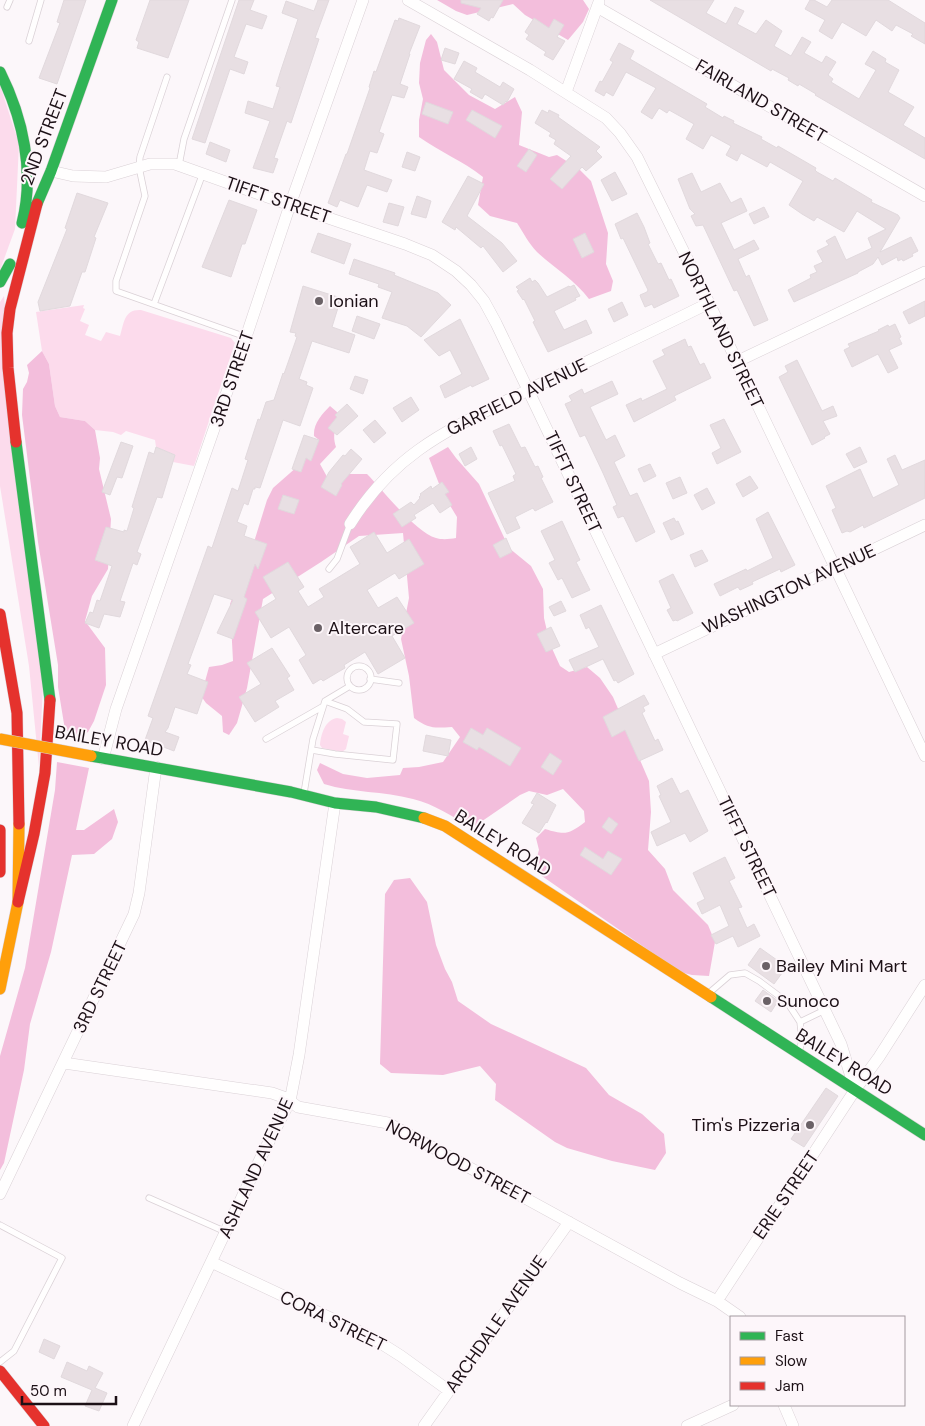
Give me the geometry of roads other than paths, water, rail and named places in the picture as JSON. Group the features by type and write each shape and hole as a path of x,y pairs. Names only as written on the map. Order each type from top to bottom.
{"main road":[{"name":"2ND STREET","path":"0,282 52,171 112,0"},
{"path":"0,72 10,92 19,118 27,162 25,213 10,264"},
{"path":"0,989 34,834 45,773 50,698 24,496 18,467 6,349 6,324 37,204"},
{"path":"0,614 17,713 19,781 18,902"},
{"name":"BAILEY ROAD","path":"0,740 156,767 304,795 335,803 376,807 410,814 445,826 925,1135"},
{"path":"0,830 2,864 0,872"},
{"path":"0,1371 44,1426"}],"street":[{"name":"3RD STREET","path":"103,759 116,709 363,0"},
{"name":"NORTHLAND STREET","path":"408,0 530,70 606,118 620,133 637,157 709,303 925,756"},
{"path":"566,92 598,3"},
{"name":"FAIRLAND STREET","path":"598,3 925,196"},
{"name":"TIFFT STREET","path":"52,171 73,176 106,177 139,167 163,163 179,165 432,255 456,271 471,285 484,301 529,390 825,1010 841,1044 855,1090"},
{"path":"736,362 925,272"},
{"name":"GARFIELD AVENUE","path":"350,524 361,507 396,468 422,446 456,426 709,303"},
{"name":"WASHINGTON AVENUE","path":"654,654 925,525"},
{"name":"3RD STREET","path":"0,1194 134,914 139,893 156,767"},
{"name":"ASHLAND AVENUE","path":"133,1426 290,1101 299,1054 335,803"},
{"name":"ERIE STREET","path":"717,1300 925,985"},
{"name":"NORWOOD STREET","path":"64,1063 272,1093 298,1107 388,1123 680,1283 717,1300 739,1316"},
{"name":"ARCHDALE AVENUE","path":"424,1426 569,1222"},
{"name":"CORA STREET","path":"211,1262 371,1337 448,1390"},
{"path":"687,1426 731,1406"},
{"path":"784,1406 793,1426"}],"lane":[{"path":"8,7 10,0"},
{"path":"29,41 41,0"},
{"path":"179,165 184,139 232,0"},
{"path":"167,77 141,150 139,167 146,196 116,281 116,291 246,336"},
{"path":"154,304 203,173"},
{"path":"328,569 337,559 350,524"},
{"path":"359,666 369,672 370,679 364,689 356,690 350,686 347,675 351,669 359,666"},
{"path":"370,679 399,683"},
{"path":"266,739 350,686"},
{"path":"304,795 323,704"},
{"path":"312,750 393,760 397,724 364,722 346,709 323,704"},
{"path":"708,995 730,975 745,973 787,1002 800,1022 802,1040 798,1054"},
{"path":"800,1022 825,1010"},
{"path":"150,1198 226,1232"},
{"path":"0,1226 62,1258 14,1351 0,1362"}],"place":[{"name":"Ionian","path":"319,301"},
{"name":"Altercare","path":"318,628"},
{"name":"Bailey Mini Mart","path":"766,966"},
{"name":"Sunoco","path":"767,1001"},
{"name":"Tim's Pizzeria","path":"810,1125"}]}
